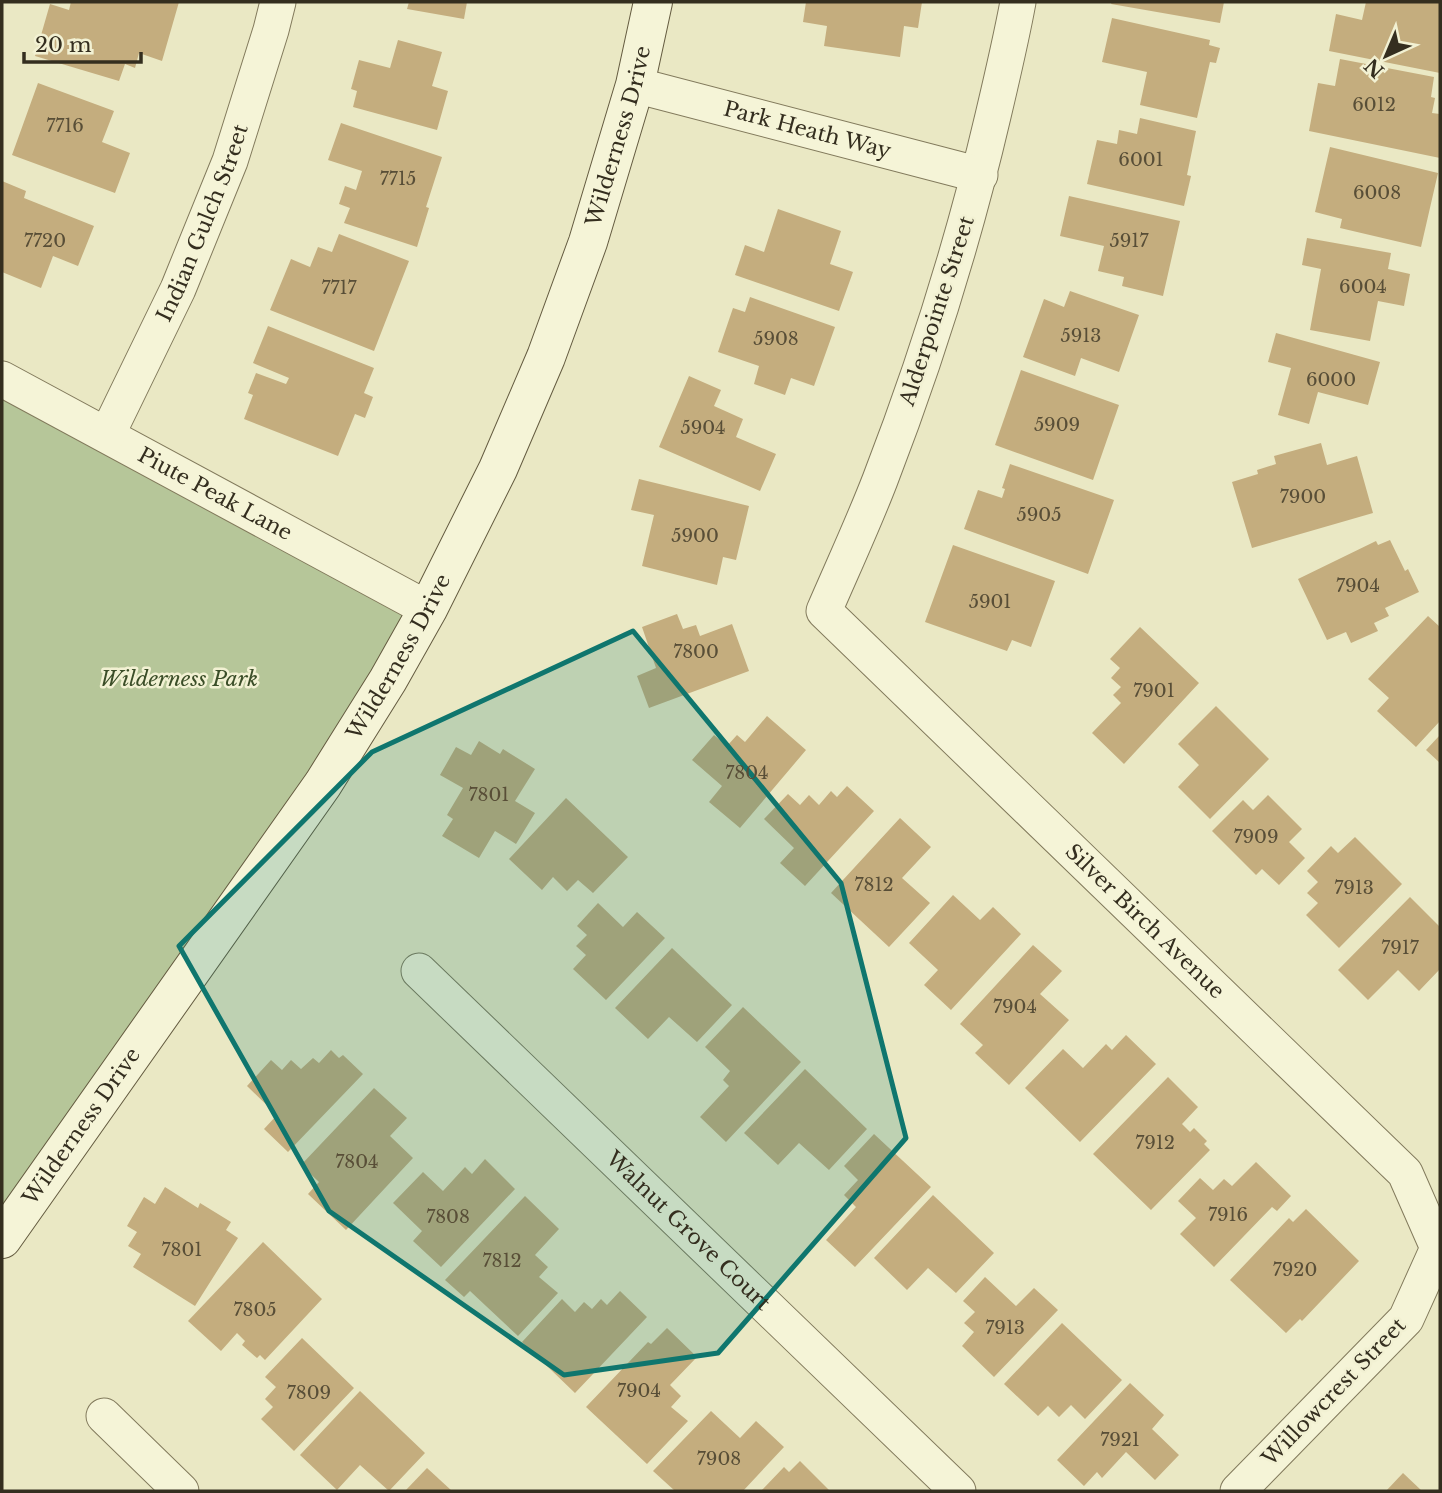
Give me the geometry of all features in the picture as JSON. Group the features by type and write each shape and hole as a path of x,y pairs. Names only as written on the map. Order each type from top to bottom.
{"street":[{"name":"Indian Gulch Street","path":"107,435 178,289 230,161 278,2"},
{"name":"Wilderness Drive","path":"2,1239 323,784 428,610 498,469 546,357 588,242 635,85 653,2"},
{"name":"Alderpointe Street","path":"824,611 880,481 956,259 979,175 1018,2"},
{"name":"Park Heath Way","path":"635,85 979,175"},
{"name":"Piute Peak Lane","path":"2,379 428,610"},
{"name":"Silver Birch Avenue","path":"824,611 1405,1173 1438,1248"},
{"name":"Walnut Grove Court","path":"419,971 958,1491"},
{"name":"Willowcrest Street","path":"1238,1491 1406,1319 1438,1248"},
{"path":"104,1416 181,1491"}],"highlighted area":[{"path":"633,631 841,883 906,1138 718,1353 564,1375 329,1211 179,946 372,752"}],"green space":[{"name":"Wilderness Park","path":"2,379 428,609 2,1239"}],"building":[{"path":"71,2 179,2 162,61 139,53 135,68 125,64 119,81 35,56 50,4 69,10"},
{"path":"409,2 467,2 464,19 407,9"},
{"path":"806,2 922,2 918,28 904,26 900,57 824,46 827,26 803,22"},
{"path":"1224,2 1220,23 1111,4"},
{"path":"1366,2 1440,2 1440,73 1329,51 1336,14 1362,20"},
{"path":"1112,18 1210,40 1209,45 1220,48 1216,63 1210,62 1197,118 1140,105 1147,72 1102,62"},
{"path":"398,40 442,52 432,86 448,91 437,130 353,107 357,91 351,89 359,60 390,68"},
{"path":"1340,59 1434,77 1431,97 1435,98 1432,113 1440,114 1440,158 1309,131 1318,83 1335,86"},
{"path":"38,83 114,111 102,142 130,153 115,193 12,155"},
{"path":"1140,118 1196,131 1187,175 1191,176 1184,206 1087,184 1097,140 1117,144 1119,130 1137,134"},
{"path":"341,123 442,157 417,247 344,223 350,208 339,204 345,186 356,190 362,171 328,160"},
{"path":"1330,147 1438,173 1421,247 1340,228 1342,219 1315,212"},
{"path":"2,181 26,191 24,198 94,226 78,266 53,256 41,288 2,272"},
{"path":"1069,196 1180,221 1163,296 1122,286 1124,277 1098,271 1104,246 1060,236"},
{"path":"778,209 841,231 830,264 853,272 839,311 735,275 745,245 764,252"},
{"path":"339,234 409,261 374,351 270,310 291,259 310,267 318,247 332,252"},
{"path":"1307,238 1391,253 1388,269 1410,274 1404,306 1378,301 1370,341 1310,330 1321,269 1302,265"},
{"path":"1070,291 1139,315 1119,372 1081,358 1075,376 1023,357 1044,299 1064,307"},
{"path":"750,297 835,327 814,386 791,378 785,395 754,384 759,366 718,352 733,308 745,312"},
{"path":"268,326 374,368 364,393 373,397 365,418 355,414 338,456 244,419 253,395 248,393 256,373 286,384 289,378 253,363"},
{"path":"1276,333 1380,362 1368,405 1318,392 1309,424 1278,415 1291,368 1268,362"},
{"path":"1021,370 1119,405 1093,480 995,445"},
{"path":"689,376 721,390 714,406 743,419 736,437 776,454 760,491 659,447"},
{"path":"1321,443 1327,465 1357,456 1373,513 1252,548 1232,482 1258,474 1257,470 1276,464 1274,456"},
{"path":"1010,464 1114,500 1088,574 964,529 978,490 1002,498 1005,489 1002,488"},
{"path":"639,479 749,506 736,560 723,557 717,585 642,566 654,515 631,510"},
{"path":"1390,540 1419,592 1385,608 1389,616 1374,623 1378,631 1351,643 1346,632 1327,640 1298,579 1376,541 1378,545"},
{"path":"953,545 1055,581 1031,647 1012,640 1007,651 925,622"},
{"path":"677,614 683,629 696,625 700,636 732,624 749,671 649,708 637,676 656,668 642,627"},
{"path":"1428,616 1440,627 1440,721 1416,747 1377,711 1389,698 1368,679"},
{"path":"1140,627 1199,683 1124,764 1092,733 1121,703 1113,695 1121,687 1111,678 1120,668 1110,659"},
{"path":"1216,706 1269,759 1210,819 1178,787 1199,765 1178,744"},
{"path":"767,716 806,750 740,828 709,802 722,786 692,760 714,735 727,746 737,735 745,742"},
{"path":"1440,735 1440,763 1426,750"},
{"path":"479,741 500,754 503,749 535,769 515,801 535,813 516,844 495,831 479,858 442,836 453,819 447,815 463,788 440,775 456,747 471,755"},
{"path":"847,786 874,811 805,886 780,863 794,848 764,819 788,794 800,805 809,795 819,805 831,791 837,797"},
{"path":"1268,795 1302,829 1289,842 1305,858 1279,885 1262,869 1256,875 1212,831 1243,800 1253,810"},
{"path":"566,798 628,857 593,893 578,880 567,891 553,877 542,890 509,859"},
{"path":"900,818 931,847 902,878 930,903 889,947 831,893"},
{"path":"1355,837 1402,884 1339,948 1306,915 1318,903 1307,893 1318,882 1307,871 1331,846 1338,853"},
{"path":"953,895 980,920 993,907 1021,934 951,1010 924,985 938,970 909,943"},
{"path":"1410,897 1440,927 1440,969 1419,991 1398,970 1368,1000 1338,970"},
{"path":"598,903 623,927 637,912 665,938 606,1000 573,969 586,955 576,946 587,935 577,926"},
{"path":"1033,945 1062,971 1040,994 1069,1020 1009,1085 975,1053 983,1045 960,1024"},
{"path":"672,948 732,1005 697,1042 669,1017 648,1039 615,1008"},
{"path":"743,1007 801,1062 726,1142 700,1117 729,1086 723,1080 730,1071 705,1047"},
{"path":"1126,1035 1156,1064 1080,1142 1025,1088 1063,1049 1083,1068 1106,1044 1112,1050"},
{"path":"331,1050 339,1058 343,1055 363,1074 288,1152 264,1129 277,1115 247,1086 271,1060 282,1070 291,1060 301,1069 313,1058 319,1063"},
{"path":"805,1069 867,1129 829,1170 799,1143 778,1165 744,1133"},
{"path":"1168,1077 1198,1107 1182,1124 1190,1132 1194,1128 1207,1141 1204,1144 1210,1150 1151,1210 1093,1154"},
{"path":"374,1088 407,1118 390,1136 413,1158 346,1230 308,1194 319,1182 301,1165"},
{"path":"874,1134 931,1187 855,1267 826,1240 856,1207 844,1195 858,1180 844,1166"},
{"path":"485,1159 515,1189 441,1267 413,1241 422,1231 393,1203 423,1172 443,1191 465,1167 472,1174"},
{"path":"1256,1162 1291,1196 1277,1211 1272,1207 1214,1267 1180,1234 1196,1218 1178,1201 1200,1178 1213,1190 1224,1179 1232,1186"},
{"path":"165,1187 198,1208 200,1203 231,1222 226,1230 238,1238 195,1306 133,1267 141,1254 128,1246 137,1232 127,1226 144,1197 155,1204"},
{"path":"933,1195 994,1253 956,1293 928,1268 907,1290 874,1258"},
{"path":"525,1196 559,1229 535,1255 548,1267 539,1277 558,1293 518,1336 470,1291 464,1297 445,1280"},
{"path":"1306,1209 1359,1261 1302,1321 1300,1319 1286,1333 1230,1280 1289,1218 1293,1222"},
{"path":"263,1242 322,1299 265,1360 260,1355 257,1358 242,1345 245,1341 237,1333 221,1351 188,1321"},
{"path":"985,1277 1016,1306 1034,1288 1058,1310 994,1377 962,1346 974,1332 964,1323 975,1312 963,1301"},
{"path":"620,1291 647,1317 575,1393 522,1342 562,1299 575,1312 584,1302 592,1309 601,1299 607,1305"},
{"path":"1062,1323 1122,1380 1085,1419 1071,1405 1059,1417 1048,1406 1038,1416 1004,1384"},
{"path":"667,1328 697,1357 670,1385 681,1396 671,1407 688,1421 647,1464 586,1407 648,1342 651,1344"},
{"path":"302,1338 354,1388 294,1451 261,1419 273,1407 265,1399 276,1387 265,1377"},
{"path":"1130,1383 1164,1415 1152,1429 1179,1455 1155,1480 1126,1452 1102,1478 1097,1472 1084,1486 1057,1460"},
{"path":"360,1391 425,1453 389,1491 360,1465 337,1490 300,1455"},
{"path":"711,1411 740,1438 756,1421 784,1447 743,1491 675,1491 653,1471"},
{"path":"800,1461 828,1491 761,1491 784,1467 789,1472"},
{"path":"427,1468 452,1491 405,1491"},
{"path":"1403,1473 1422,1491 1386,1491"}]}
